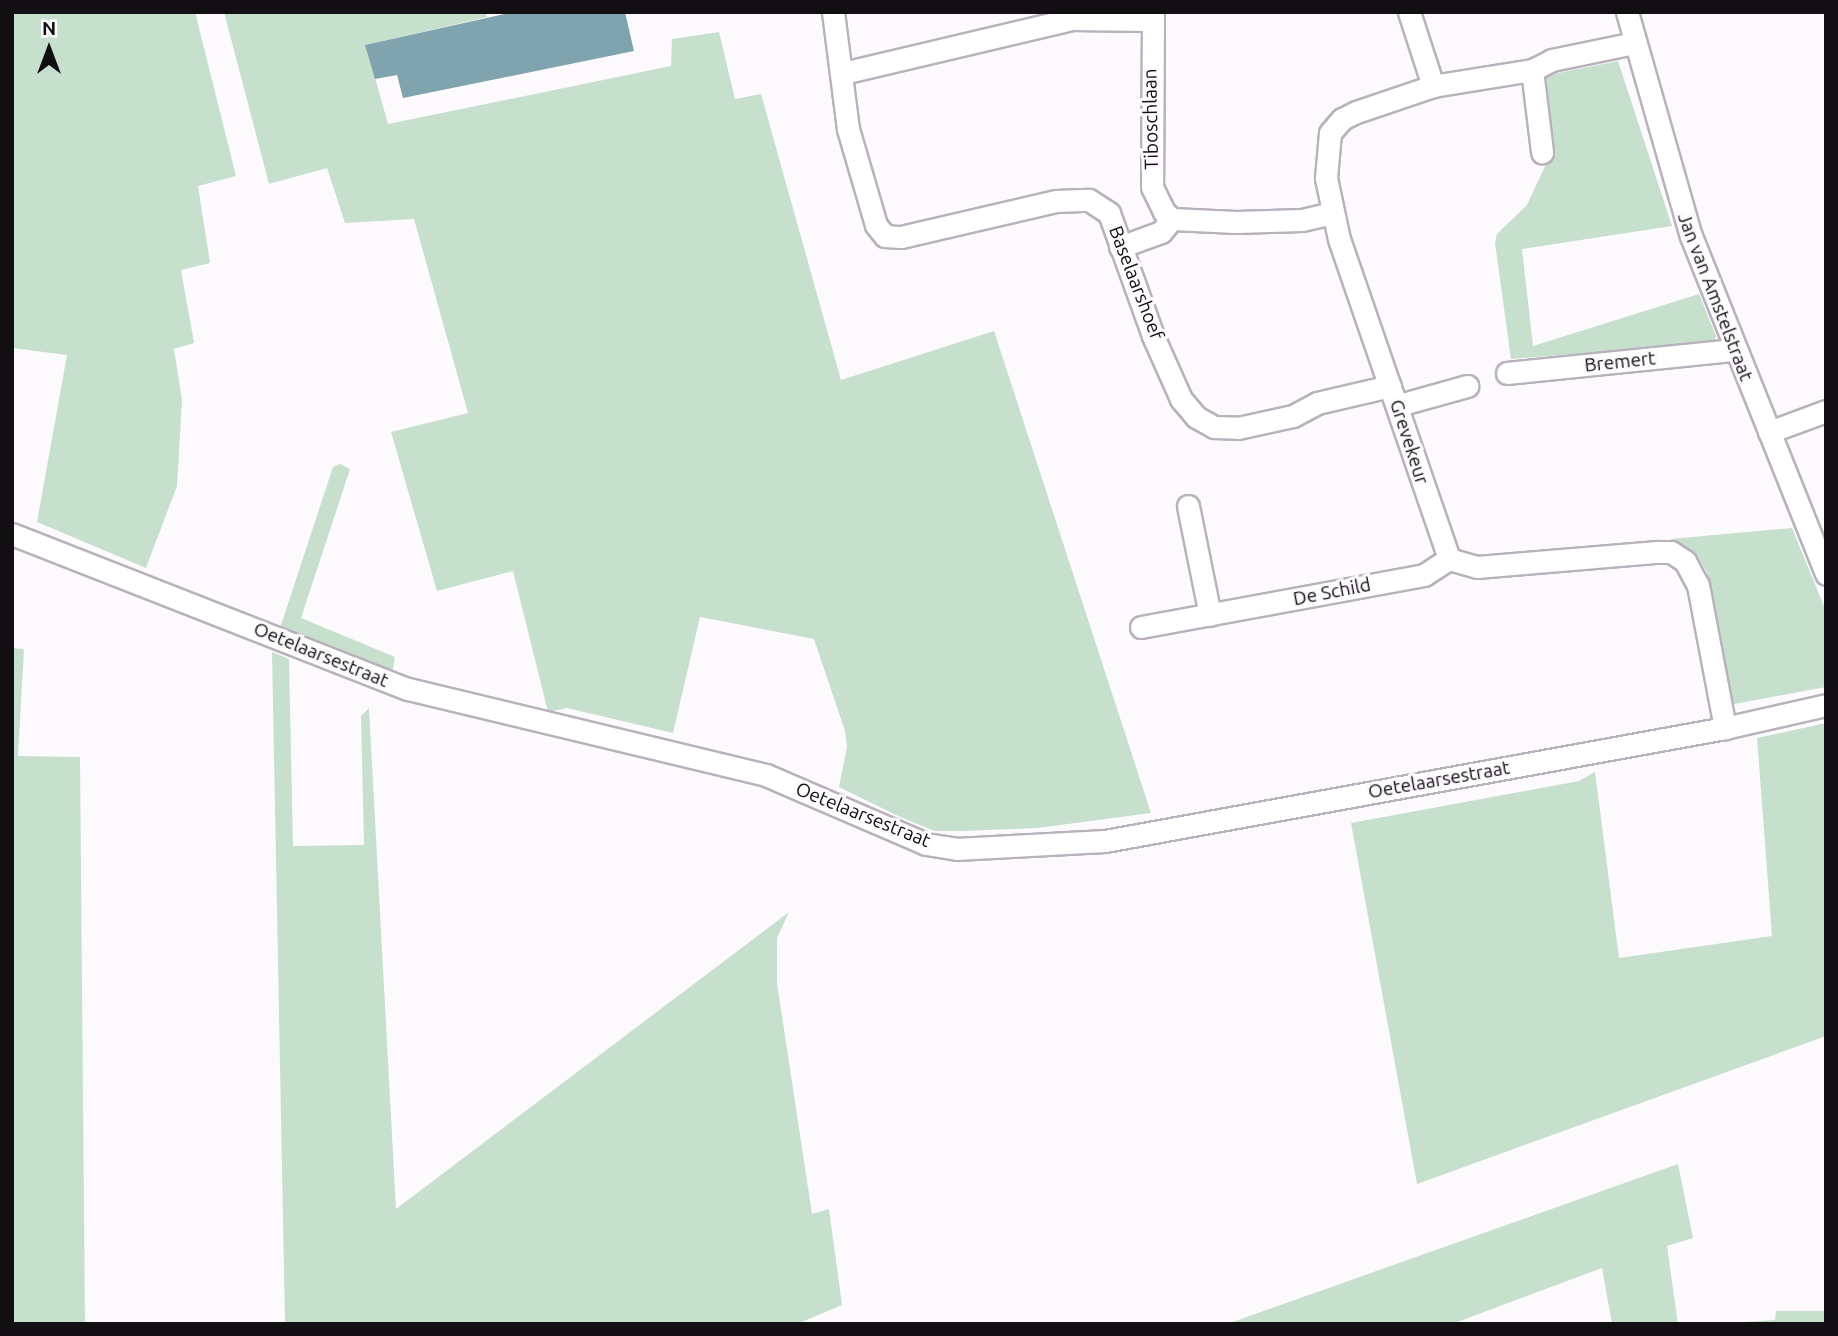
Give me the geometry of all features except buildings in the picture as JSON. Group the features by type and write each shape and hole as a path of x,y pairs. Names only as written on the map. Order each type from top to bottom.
{"street":[{"name":"Baselaarshoef","path":"833,12 843,73 848,129 876,225 885,236 901,237 1056,201 1089,200 1109,214 1181,399 1196,417 1214,427 1238,428 1293,416 1317,402 1394,395"},
{"path":"1409,12 1433,86"},
{"name":"Jan van Amstelstraat","path":"1627,12 1670,176 1734,351 1826,575"},
{"path":"843,73 1047,18 1152,16"},
{"name":"Tiboschlaan","path":"1152,16 1152,187 1156,201 1172,219"},
{"name":"Grevekeur","path":"1449,559 1440,544 1394,395 1332,213 1325,150 1330,133 1356,113 1433,86 1532,70 1552,60 1634,43"},
{"path":"1532,70 1542,152"},
{"path":"1120,247 1161,232 1172,219 1302,220 1332,213"},
{"name":"Bremert","path":"1507,373 1734,351"},
{"path":"1394,395 1467,386"},
{"path":"1769,432 1826,411"},
{"path":"1188,506 1210,615"},
{"name":"Oetelaarsestraat","path":"12,534 408,690 766,775 926,844 956,849 1105,841 1725,728 1826,705"},
{"path":"1449,559 1477,567 1671,552 1685,561 1698,585 1725,728"},
{"name":"De Schild","path":"1141,627 1424,575 1449,559"}],"green space":[{"path":"12,12 195,12 236,176 198,186 210,263 181,270 194,343 174,349 182,400 177,486 146,568 37,522 67,355 12,348"},
{"path":"224,12 485,12 487,17 366,45 388,124 671,66 672,39 719,32 735,99 761,94 841,380 994,331 1151,813 1038,828 964,831 934,831 896,815 839,787 847,747 845,731 814,639 700,617 673,733 567,708 548,712 513,571 437,591 391,432 468,413 414,219 345,223 327,168 269,184"},
{"path":"1618,61 1672,226 1522,249 1533,346 1699,294 1716,336 1714,343 1511,359 1495,243 1497,234 1527,205 1546,164 1538,77"},
{"path":"340,464 350,469 301,618 395,657 392,676 280,628 333,467"},
{"path":"1792,528 1826,611 1826,687 1729,705 1707,572 1695,552 1670,539"},
{"path":"12,648 24,649 18,756 80,757 85,1324 12,1324"},
{"path":"272,652 289,659 293,846 364,845 361,716 369,708 396,1209 789,912 777,938 777,983 812,1214 829,1209 842,1305 797,1324 285,1324"},
{"path":"1826,723 1826,1036 1417,1184 1351,823 1579,781 1595,772 1619,958 1772,936 1757,738"},
{"path":"1678,1164 1693,1238 1667,1246 1678,1324 1612,1324 1602,1268 1452,1324 1227,1324"},
{"path":"1776,1311 1826,1311 1826,1324 1712,1324 1775,1320"}],"water":[{"path":"513,12 625,12 634,51 403,98 397,75 375,79 365,45"}]}
